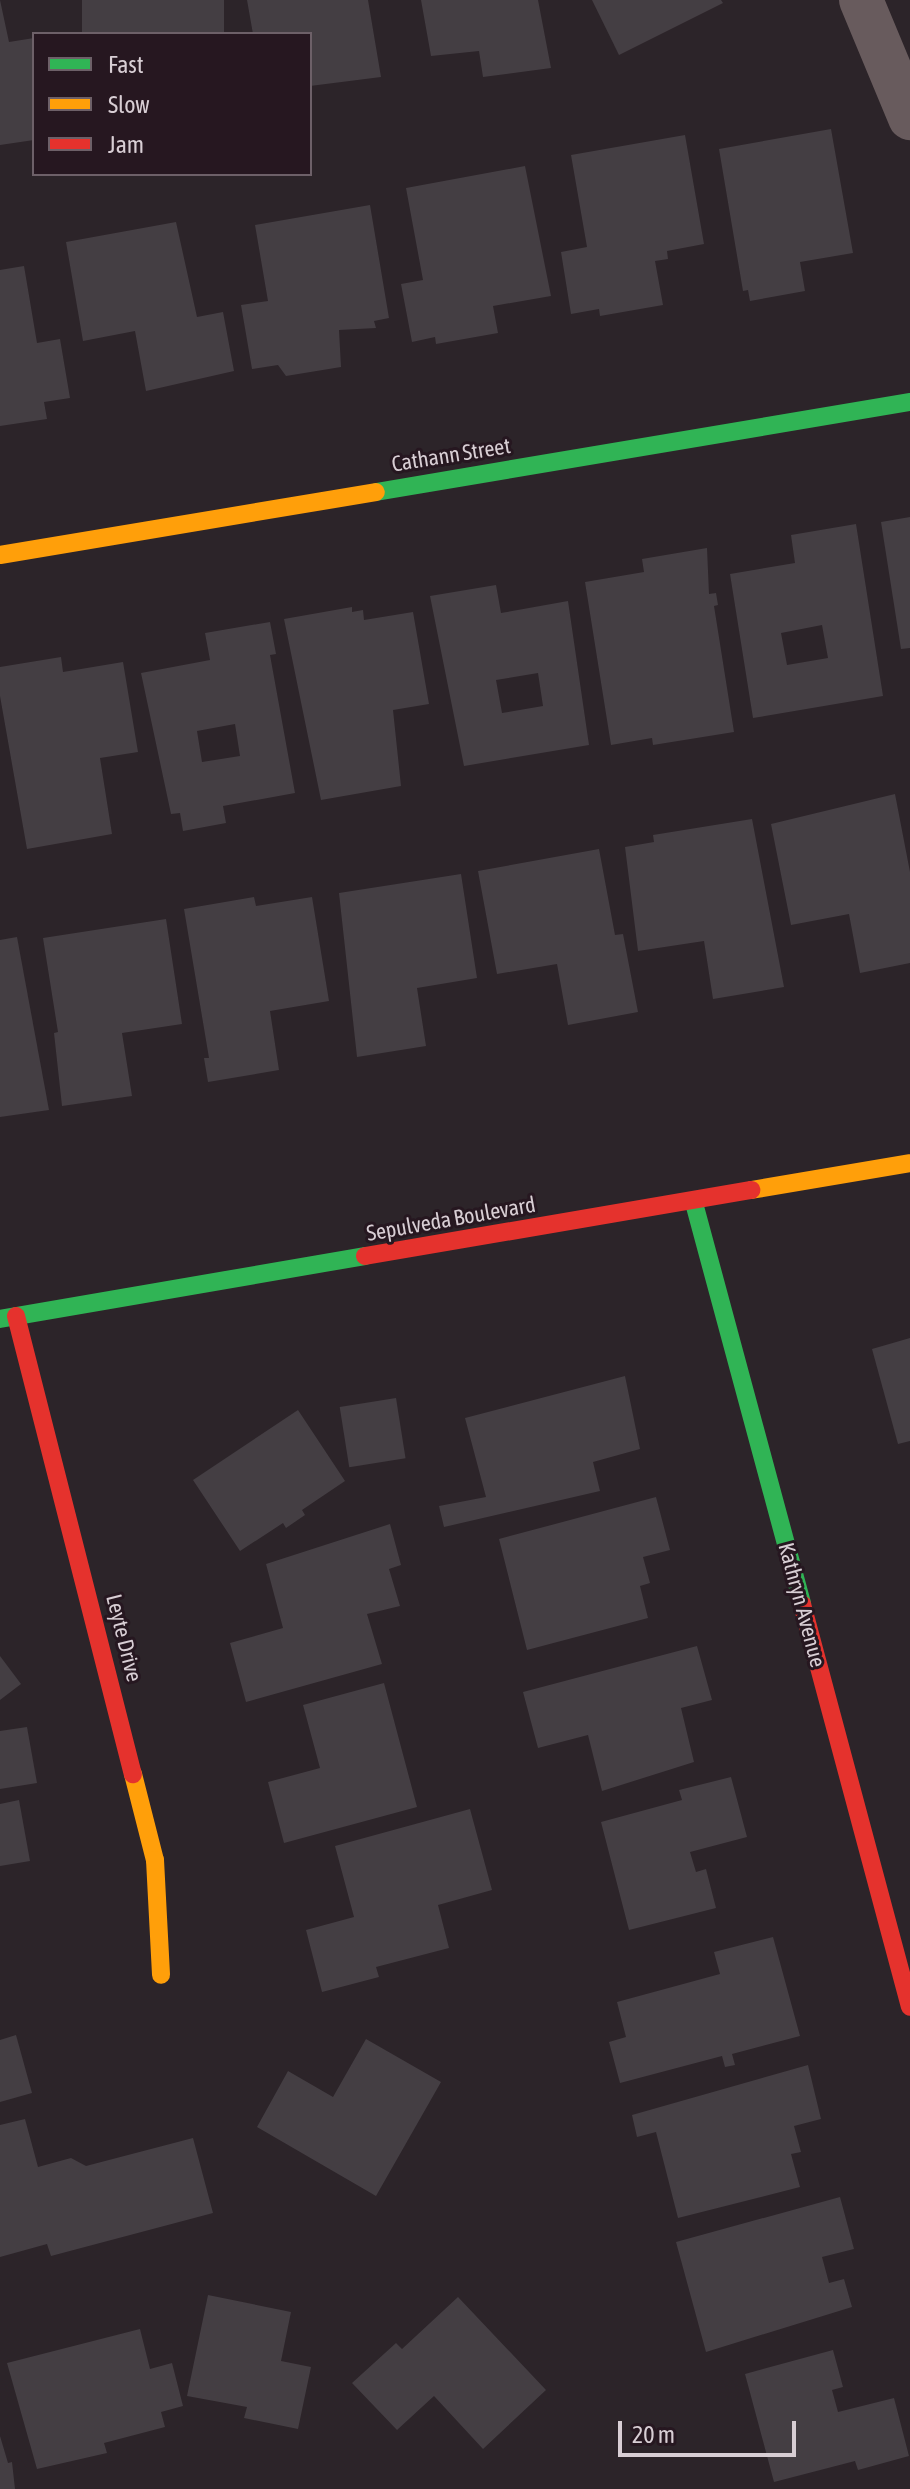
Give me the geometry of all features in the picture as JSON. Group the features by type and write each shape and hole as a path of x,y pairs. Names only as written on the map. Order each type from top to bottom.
{"street":[{"path":"861,0 910,118"},
{"name":"Cathann Street","path":"0,555 910,402"},
{"name":"Sepulveda Boulevard","path":"8,1318 694,1203 910,1163"},
{"name":"Kathryn Avenue","path":"694,1203 910,2007"},
{"name":"Leyte Drive","path":"8,1318 155,1860 161,1975"}],"building":[{"path":"0,0 9,42 32,38 32,140 0,145"},
{"path":"82,0 224,0 224,32 82,32"},
{"path":"247,0 368,0 381,77 312,86 312,32 253,32"},
{"path":"421,0 538,0 551,68 483,77 479,51 431,56"},
{"path":"592,0 721,0 723,3 619,55"},
{"path":"831,129 853,253 800,262 805,291 750,301 748,290 743,291 719,149"},
{"path":"685,135 704,244 667,251 668,259 655,261 663,305 600,316 599,309 571,314 561,252 587,247 571,155"},
{"path":"525,166 551,296 493,306 498,333 436,344 435,337 412,342 401,284 423,280 406,188"},
{"path":"370,205 389,318 374,321 376,328 339,330 341,367 286,376 278,365 252,369 241,305 268,301 255,225"},
{"path":"176,222 197,317 223,312 234,371 146,391 135,331 83,341 66,242"},
{"path":"24,266 37,343 60,339 70,398 44,402 47,419 0,426 0,270"},
{"path":"910,517 910,648 901,649 881,522"},
{"path":"856,524 883,696 753,718 730,574 795,563 791,535","holes":["822,625 828,658 787,665 781,633"]},
{"path":"707,548 709,594 716,593 718,605 714,606 734,732 653,745 652,738 611,745 585,582 644,572 642,559"},
{"path":"496,585 501,613 568,601 589,745 464,766 430,596","holes":["538,673 543,706 502,713 496,680"]},
{"path":"352,607 352,612 363,610 364,620 413,612 429,704 393,710 401,786 321,800 284,619"},
{"path":"270,622 276,654 270,655 295,793 223,806 226,823 183,831 180,813 171,814 141,673 210,660 205,633","holes":["235,724 240,756 202,762 197,731"]},
{"path":"61,657 63,672 123,662 138,752 100,758 112,834 27,849 0,696 0,667"},
{"path":"895,794 910,872 910,963 860,973 849,914 791,925 771,824"},
{"path":"752,819 784,987 713,999 704,941 638,951 625,847 654,842 653,835"},
{"path":"599,849 615,935 623,934 638,1012 568,1025 557,964 497,974 478,871"},
{"path":"461,874 477,978 417,988 426,1046 357,1057 339,893"},
{"path":"254,897 256,906 312,897 329,1001 270,1011 279,1070 208,1082 204,1058 209,1058 184,909"},
{"path":"166,919 182,1024 122,1033 132,1096 62,1106 54,1033 58,1032 43,938"},
{"path":"17,937 49,1110 0,1117 0,940"},
{"path":"910,1338 910,1441 898,1444 872,1349"},
{"path":"625,1376 640,1449 593,1462 600,1491 444,1527 439,1506 486,1497 465,1418"},
{"path":"396,1398 406,1458 349,1467 340,1407"},
{"path":"298,1410 345,1481 302,1510 305,1515 286,1528 283,1523 240,1551 193,1480"},
{"path":"656,1497 670,1550 643,1557 650,1583 640,1586 648,1618 527,1650 499,1539"},
{"path":"390,1524 401,1565 389,1569 400,1606 367,1614 382,1664 246,1702 230,1643 283,1628 266,1564"},
{"path":"697,1646 712,1700 681,1708 694,1762 602,1791 588,1735 538,1748 523,1692"},
{"path":"0,1656 21,1684 0,1700"},
{"path":"384,1683 417,1807 284,1843 268,1782 320,1768 303,1705"},
{"path":"27,1727 37,1783 0,1789 0,1731"},
{"path":"731,1777 747,1837 690,1852 696,1872 706,1869 716,1908 629,1930 601,1822 682,1800 679,1790"},
{"path":"19,1800 30,1861 0,1866 0,1804"},
{"path":"470,1809 492,1890 438,1905 449,1948 376,1967 379,1977 322,1992 306,1930 354,1917 335,1846"},
{"path":"773,1937 800,2036 732,2054 735,2065 725,2067 722,2056 620,2083 609,2042 626,2037 617,2002 720,1974 714,1952"},
{"path":"16,2035 32,2093 0,2102 0,2040"},
{"path":"366,2039 441,2082 376,2196 257,2127 288,2071 333,2097"},
{"path":"808,2065 821,2119 794,2126 801,2152 791,2154 800,2187 678,2218 656,2132 637,2137 632,2115"},
{"path":"25,2119 38,2167 71,2158 86,2166 193,2138 213,2213 51,2256 47,2244 0,2257 0,2125"},
{"path":"840,2197 854,2249 822,2257 829,2283 844,2279 852,2307 706,2352 676,2242"},
{"path":"208,2295 291,2312 281,2361 311,2367 298,2429 244,2418 247,2407 187,2396"},
{"path":"458,2297 546,2390 483,2449 434,2396 397,2430 352,2383 396,2343 402,2349"},
{"path":"140,2329 150,2369 172,2363 183,2406 161,2412 165,2427 104,2443 107,2453 37,2469 7,2363"},
{"path":"833,2350 843,2387 832,2390 838,2412 894,2398 909,2456 858,2470 855,2461 774,2482 745,2374"},
{"path":"0,2436 8,2463 12,2462 15,2489 0,2489"}],"traffic: fast":[{"path":"376,492 910,402"},
{"path":"694,1203 802,1604"},
{"path":"0,1319 365,1256"}],"traffic: slow":[{"path":"0,555 376,492"},
{"path":"751,1190 910,1163"},
{"path":"133,1774 155,1860 161,1975"}],"traffic: jam":[{"path":"365,1256 751,1190"},
{"path":"16,1316 133,1774"},
{"path":"802,1604 910,2007"}]}
